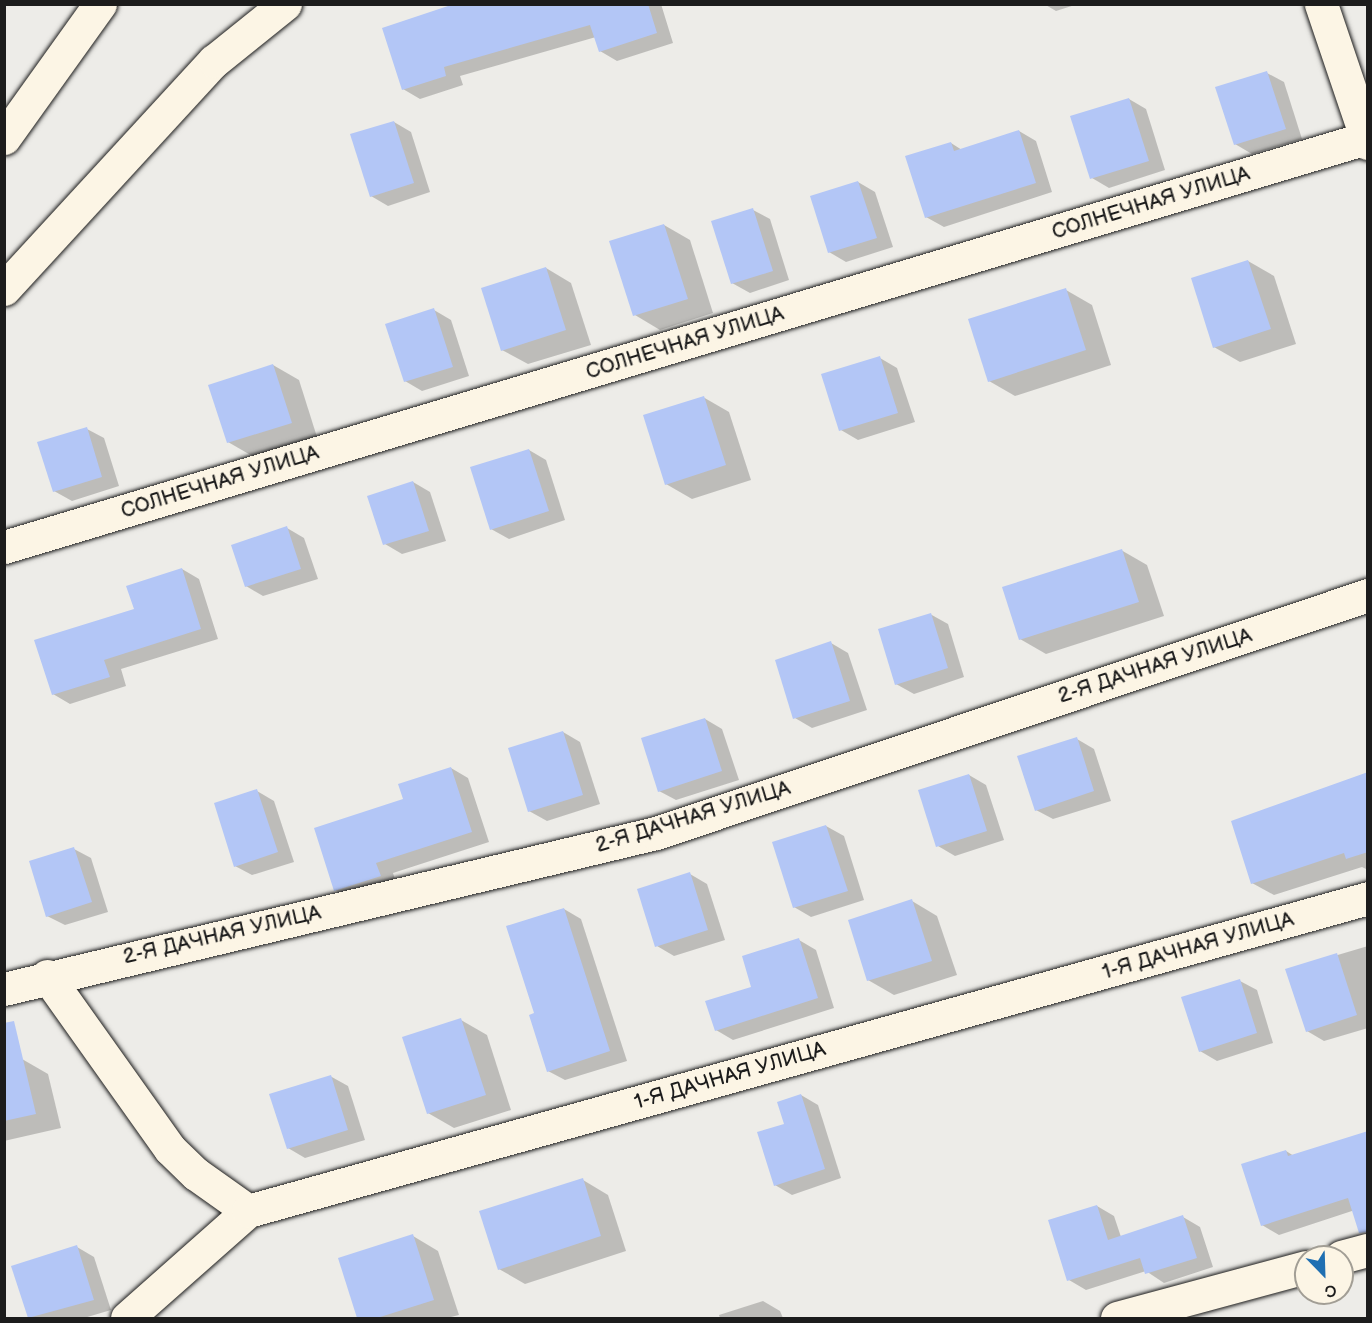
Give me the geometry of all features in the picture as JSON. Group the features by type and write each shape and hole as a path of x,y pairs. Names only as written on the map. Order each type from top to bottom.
{"street":[{"path":"4,138 100,4"},
{"path":"4,289 214,61 285,4"},
{"path":"1321,4 1367,141"},
{"name":"СОЛНЕЧНАЯ УЛИЦА","path":"4,547 1367,141"},
{"name":"2-Я ДАЧНАЯ УЛИЦА","path":"4,989 47,976 656,833 1368,595"},
{"name":"1-Я ДАЧНАЯ УЛИЦА","path":"127,1318 248,1211 1368,898"},
{"path":"47,976 170,1149 196,1174 248,1211"},
{"path":"1117,1318 1294,1269"}],"building":[{"path":"454,4 648,4 657,33 599,52 590,25 444,67 446,76 402,90 382,28"},
{"path":"1267,71 1286,129 1234,145 1215,87"},
{"path":"1129,98 1149,161 1090,179 1070,116"},
{"path":"394,121 414,183 370,197 350,134"},
{"path":"1019,130 1036,183 925,218 905,156 951,142 954,151"},
{"path":"858,181 877,238 828,253 810,196"},
{"path":"753,208 773,271 731,284 711,221"},
{"path":"664,224 688,299 633,316 609,241"},
{"path":"1248,260 1271,329 1213,348 1191,278"},
{"path":"546,267 566,330 501,351 481,288"},
{"path":"1066,288 1086,350 988,382 968,319"},
{"path":"434,308 453,367 404,382 385,324"},
{"path":"880,356 898,413 839,431 821,374"},
{"path":"273,364 292,423 227,443 208,385"},
{"path":"704,396 726,465 665,485 643,415"},
{"path":"87,427 102,477 53,492 37,442"},
{"path":"529,449 549,511 490,530 470,467"},
{"path":"413,481 429,531 383,545 367,496"},
{"path":"287,526 301,569 245,587 231,545"},
{"path":"1122,549 1139,602 1019,640 1002,587"},
{"path":"182,568 201,629 104,660 110,677 52,695 34,640 134,609 126,586"},
{"path":"931,613 948,668 895,685 878,629"},
{"path":"831,641 850,701 793,719 775,660"},
{"path":"705,718 722,771 658,792 641,738"},
{"path":"563,731 583,795 528,812 508,748"},
{"path":"1077,737 1094,791 1035,811 1017,756"},
{"path":"451,767 472,832 376,863 381,876 334,891 314,828 403,799 398,784"},
{"path":"1368,772 1368,852 1346,859 1344,853 1251,884 1231,821"},
{"path":"969,774 987,831 936,847 918,790"},
{"path":"257,789 278,852 234,867 214,803"},
{"path":"826,825 848,891 793,908 772,842"},
{"path":"74,847 92,902 46,917 29,861"},
{"path":"690,872 708,930 655,947 637,889"},
{"path":"912,899 932,961 867,981 848,920"},
{"path":"564,908 610,1051 547,1072 529,1015 534,1013 506,926"},
{"path":"799,938 818,998 715,1031 705,1001 751,987 742,956"},
{"path":"1337,953 1357,1015 1306,1032 1285,969"},
{"path":"1240,979 1257,1033 1199,1052 1181,997"},
{"path":"461,1018 486,1095 427,1114 402,1037"},
{"path":"14,1021 36,1114 4,1121 4,1023"},
{"path":"331,1075 348,1130 287,1149 269,1094"},
{"path":"801,1094 825,1169 774,1186 757,1132 784,1124 777,1102"},
{"path":"1368,1131 1368,1232 1359,1233 1348,1198 1261,1226 1241,1164 1286,1150 1288,1156"},
{"path":"583,1178 601,1236 498,1270 479,1211"},
{"path":"1097,1205 1108,1240 1183,1215 1197,1258 1145,1274 1140,1258 1067,1281 1048,1220"},
{"path":"413,1234 434,1300 377,1318 357,1318 338,1258"},
{"path":"77,1245 94,1300 28,1318 11,1266"}]}
